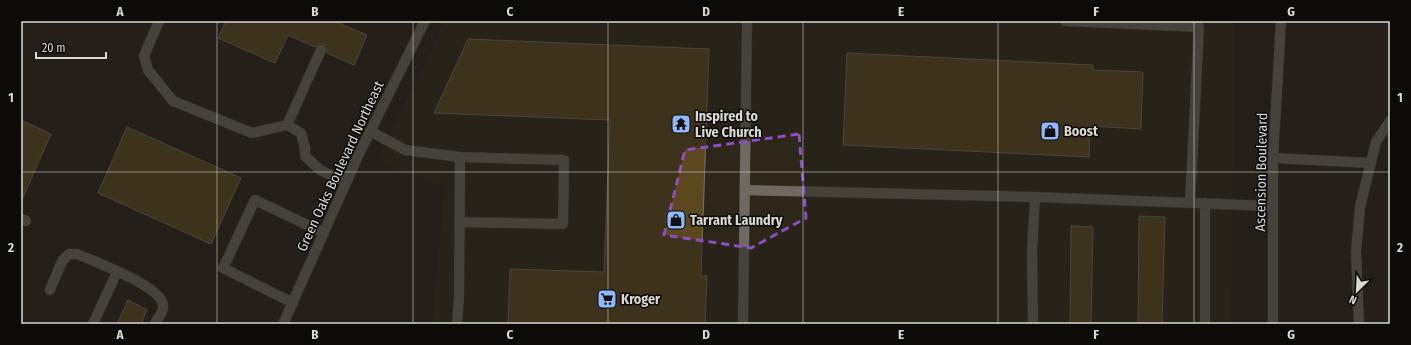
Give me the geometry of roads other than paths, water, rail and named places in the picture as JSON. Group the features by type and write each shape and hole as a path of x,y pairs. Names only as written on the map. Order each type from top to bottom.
{"street":[{"path":"159,21 144,56 148,70 173,101 252,133 287,125 301,133 305,148 305,156 320,170 346,182"},
{"name":"Green Oaks Boulevard Northeast","path":"284,324 346,182 425,21"},
{"path":"744,324 748,21"},
{"path":"1065,21 1199,27 1190,203"},
{"name":"Ascension Boulevard","path":"1273,324 1273,158 1282,21"},
{"path":"287,125 321,50"},
{"path":"1359,324 1356,245 1360,207 1376,142 1390,121"},
{"path":"370,131 405,150 460,157 564,160 563,224 460,222"},
{"path":"457,324 459,298 460,157"},
{"path":"1273,158 1370,163"},
{"path":"746,190 1035,196 1273,206"},
{"path":"1033,324 1032,251 1035,196"},
{"path":"293,303 223,268 255,200 324,233"},
{"path":"1205,204 1205,324"},
{"path":"50,290 62,261 69,254 78,254 145,285 160,296 163,307 155,324"},
{"path":"93,324 117,272"}],"place":[{"name":"Inspired to Live Church","path":"681,124"},
{"name":"Boost","path":"1050,131"},
{"name":"Tarrant Laundry","path":"676,220"},
{"name":"Kroger","path":"607,299"}]}
